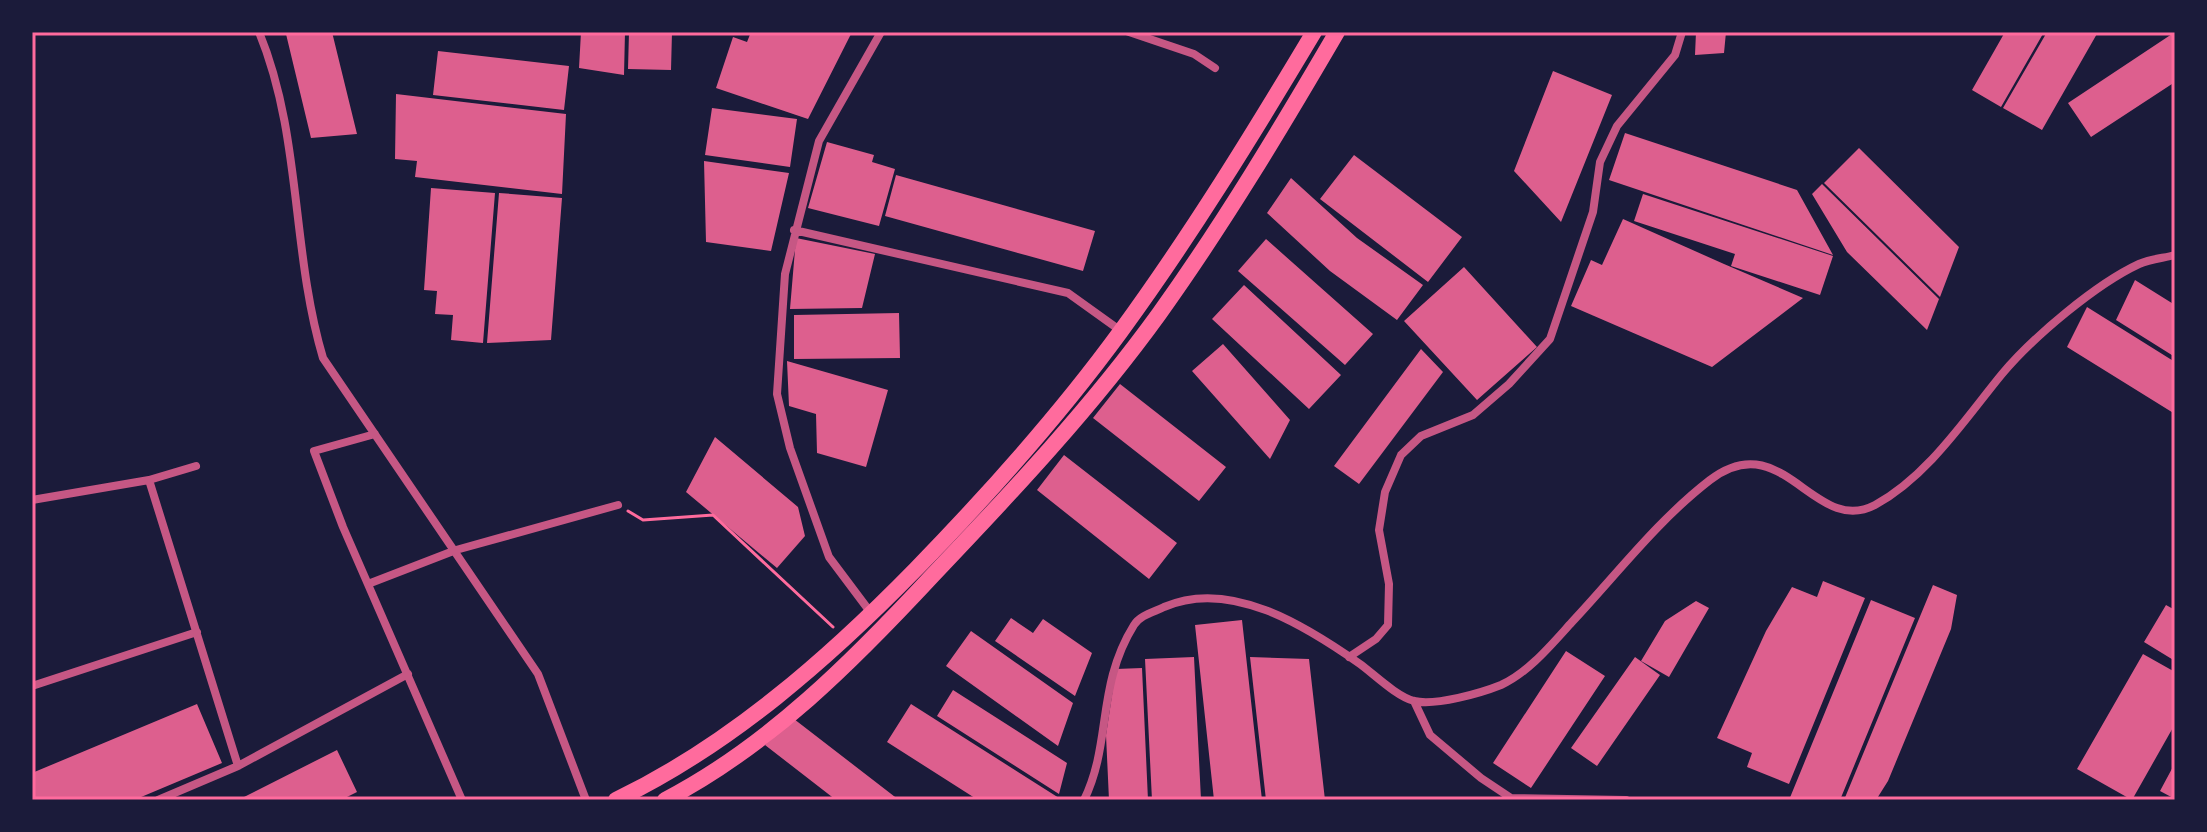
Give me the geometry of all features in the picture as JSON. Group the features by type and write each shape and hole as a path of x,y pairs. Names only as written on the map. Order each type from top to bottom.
{"main road":[{"path":"616,800 665,776 716,743 846,639 975,507 1060,410 1121,331 1238,159 1314,32"},
{"path":"671,798 721,768 811,696 886,626 1036,466 1158,315 1252,177 1337,32"}],"street":[{"path":"259,32 287,121 309,311 323,358 538,674 586,800"},
{"path":"872,613 829,557 790,448 777,394 785,274 819,141 881,32"},
{"path":"1129,32 1194,54 1215,68"},
{"path":"1349,657 1376,639 1388,625 1389,584 1379,530 1385,492 1401,455 1421,436 1473,415 1509,384 1550,339 1593,212 1600,162 1617,126 1675,55 1682,32"},
{"path":"794,230 1068,293 1121,331"},
{"path":"1414,701 1460,698 1504,684 1546,651 1671,513 1714,477 1740,465 1773,468 1803,484 1820,502 1850,513 1874,506 1903,485 1951,438 2004,371 2053,322 2140,263 2175,255"},
{"path":"375,434 314,451 462,800"},
{"path":"32,500 149,480 196,466"},
{"path":"149,480 238,766"},
{"path":"368,584 456,550 618,505"},
{"path":"1084,800 1099,753 1114,661 1136,620 1184,599 1230,598 1278,616 1349,657 1414,701 1430,735 1511,798 1626,800"},
{"path":"32,686 197,632"},
{"path":"158,800 238,766 408,674"}],"path":[{"path":"618,505 643,520 713,515 846,639"}],"building":[{"path":"332,32 357,134 311,138 286,34"},
{"path":"581,32 625,32 624,75 579,68"},
{"path":"629,32 672,32 671,70 628,69"},
{"path":"751,32 852,32 808,119 716,88 733,37 747,42"},
{"path":"1696,32 1726,32 1724,53 1695,55"},
{"path":"2005,32 2044,32 2001,107 1972,90"},
{"path":"2047,32 2098,32 2042,130 2003,108"},
{"path":"2175,32 2175,82 2091,137 2068,103"},
{"path":"438,51 569,66 564,110 433,95"},
{"path":"1553,71 1612,95 1561,222 1514,171"},
{"path":"396,94 566,114 562,194 415,177 417,161 395,159"},
{"path":"712,108 797,119 790,167 705,155"},
{"path":"1625,133 1797,190 1833,255 1609,180"},
{"path":"827,142 874,155 872,162 895,169 879,226 808,208"},
{"path":"1859,148 1959,247 1940,297 1824,183"},
{"path":"1354,155 1462,237 1428,282 1320,199"},
{"path":"704,161 789,173 771,251 706,242"},
{"path":"896,175 1095,231 1083,271 885,216"},
{"path":"1291,178 1357,238 1423,285 1397,320 1330,271 1267,213"},
{"path":"1822,184 1939,299 1927,330 1847,252 1812,194"},
{"path":"431,188 495,193 483,343 451,340 453,315 435,314 437,291 424,290"},
{"path":"499,193 562,198 551,340 487,343"},
{"path":"1643,194 1833,256 1820,295 1731,266 1735,254 1634,221"},
{"path":"1623,219 1803,298 1712,367 1571,306 1591,260 1602,265"},
{"path":"796,238 875,254 862,308 790,309"},
{"path":"1266,239 1373,334 1345,365 1238,271"},
{"path":"1464,267 1537,347 1477,400 1404,321"},
{"path":"2135,280 2175,305 2175,357 2116,320"},
{"path":"1244,285 1341,375 1309,409 1212,319"},
{"path":"2087,307 2175,362 2175,414 2067,347"},
{"path":"899,313 900,358 794,359 794,315"},
{"path":"1223,344 1290,420 1270,459 1192,371"},
{"path":"1421,349 1443,372 1359,484 1334,466"},
{"path":"787,361 888,390 866,467 817,453 816,414 789,406"},
{"path":"1120,384 1226,467 1199,501 1093,418"},
{"path":"715,437 798,507 805,536 777,568 686,492"},
{"path":"1064,455 1177,543 1149,579 1037,490"},
{"path":"1823,581 1865,598 1789,784 1747,767 1752,753 1717,738 1766,631 1792,587 1817,597"},
{"path":"1933,585 1957,595 1951,629 1888,781 1876,800 1844,800"},
{"path":"1871,600 1915,618 1840,800 1789,800"},
{"path":"1696,601 1709,608 1669,677 1641,661 1665,621"},
{"path":"2166,605 2175,610 2175,661 2144,642"},
{"path":"1011,618 1033,633 1043,619 1092,653 1075,696 995,641"},
{"path":"1242,620 1262,800 1214,800 1195,625"},
{"path":"971,631 1073,703 1058,746 946,666"},
{"path":"1566,651 1605,676 1531,788 1493,763"},
{"path":"2143,654 2175,672 2175,724 2132,800 2077,769"},
{"path":"1194,657 1201,800 1152,800 1145,659"},
{"path":"1250,657 1309,659 1325,800 1266,800"},
{"path":"1635,657 1660,675 1597,766 1571,748"},
{"path":"1142,668 1148,800 1109,800 1106,735 1116,669"},
{"path":"953,690 1067,763 1059,794 937,716"},
{"path":"197,704 222,763 134,800 32,800 32,773"},
{"path":"911,704 1059,798 978,800 887,742"},
{"path":"794,719 899,800 836,800 765,745"},
{"path":"337,750 357,792 341,800 238,800"},
{"path":"2175,763 2175,799 2160,791"}]}
